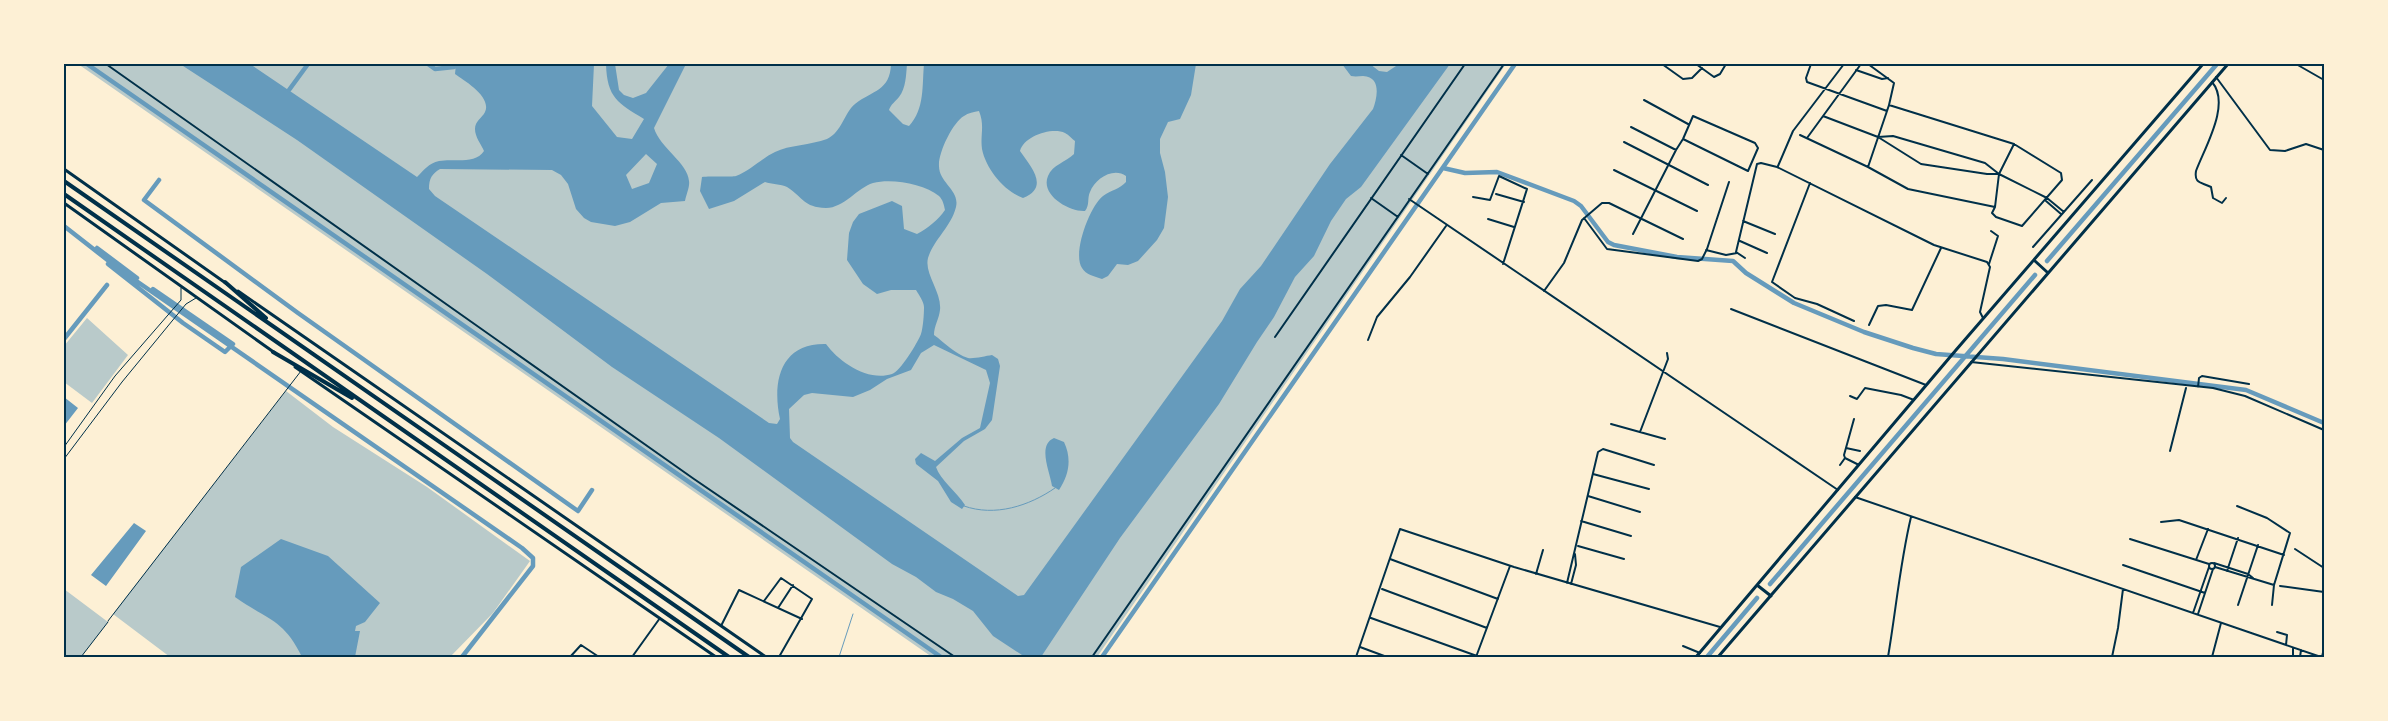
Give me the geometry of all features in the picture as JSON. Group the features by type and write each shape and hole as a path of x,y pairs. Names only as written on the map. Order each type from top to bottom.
{"highway":[{"path":"64,181 749,657"},
{"path":"64,194 729,657"},
{"path":"225,282 294,341"},
{"path":"273,352 378,414"}],"main road":[{"path":"1696,657 1983,318 2203,64"},
{"path":"1718,657 2228,64"},
{"path":"64,170 766,657"},
{"path":"64,202 273,352 716,657"},
{"path":"2034,261 2048,272"},
{"path":"1757,585 1771,596"}],"street":[{"path":"106,64 694,478 955,657"},
{"path":"1275,337 1465,64"},
{"path":"1092,657 1504,64"},
{"path":"1662,64 1683,79 1692,78 1702,68"},
{"path":"1696,64 1714,77 1720,74 1726,64"},
{"path":"1811,64 1806,81 1888,111"},
{"path":"1777,167 1793,131 1827,89 1844,64"},
{"path":"1807,138 1860,64"},
{"path":"1868,64 1894,84 1888,111 1868,166"},
{"path":"2296,64 2324,80"},
{"path":"1856,70 1882,79 1888,78"},
{"path":"2216,77 2270,150 2285,151 2306,144 2324,150"},
{"path":"2212,82 2220,97 2219,110 2195,178 2197,182 2211,187 2215,200 2222,203 2226,198"},
{"path":"1644,100 1688,124"},
{"path":"1889,105 2014,144 2063,176 2062,180 2022,226 1993,215 1999,174 2014,144"},
{"path":"1633,234 1656,192 1668,164 1683,139 1693,116 1755,143 1758,148 1748,171 1683,139"},
{"path":"1823,116 1878,137 1921,164 1987,174 1999,174"},
{"path":"1631,127 1676,150"},
{"path":"1800,135 1868,166 1916,192 1995,207"},
{"path":"1878,137 1893,136 1985,163 1999,174 2043,197 2063,213"},
{"path":"1624,142 1708,184"},
{"path":"1401,155 1428,174"},
{"path":"1737,253 1757,164 1761,162 1777,167 1941,248 1989,264"},
{"path":"1614,170 1697,211"},
{"path":"1474,197 1490,200 1499,176 1525,187 1527,191 1503,264"},
{"path":"2033,247 2092,180"},
{"path":"1585,217 1607,249 1698,261 1702,259 1706,250 1729,182"},
{"path":"1810,183 1772,282 1798,299 1817,304 1854,321"},
{"path":"1496,194 1524,202"},
{"path":"1370,198 1398,216"},
{"path":"1409,199 1446,226 1838,490"},
{"path":"1544,291 1564,262 1579,224 1605,202 1683,239"},
{"path":"1488,219 1515,227"},
{"path":"1743,222 1775,234"},
{"path":"1368,340 1377,317 1410,277 1446,226"},
{"path":"1983,318 1980,312 1989,264 1998,236 1991,230"},
{"path":"2049,230 2056,236"},
{"path":"1740,240 1767,252"},
{"path":"1869,325 1878,306 1886,305 1912,310 1941,248"},
{"path":"1706,250 1726,255 1737,253 1746,258"},
{"path":"64,447 115,376 181,300 180,285"},
{"path":"64,459 122,382 186,304 197,297"},
{"path":"1731,308 1927,385"},
{"path":"1640,432 1668,358 1667,353"},
{"path":"1971,362 2044,368 2187,387 2212,388 2244,396 2324,430"},
{"path":"81,657 301,371"},
{"path":"2198,386 2199,379 2202,376 2249,384"},
{"path":"2170,451 2187,387"},
{"path":"1850,396 1858,398 1865,388 1914,400"},
{"path":"1840,465 1845,458 1854,418"},
{"path":"1611,424 1664,439"},
{"path":"1846,448 1860,451"},
{"path":"1567,583 1597,454 1603,449 1654,465"},
{"path":"1845,458 1858,465"},
{"path":"1593,474 1649,488"},
{"path":"1588,496 1640,512"},
{"path":"1855,498 2293,648 2322,657 2324,648"},
{"path":"2237,506 2266,518 2288,531 2290,539 2274,585 2272,605"},
{"path":"1888,657 1896,613 1900,567 1911,517"},
{"path":"2161,522 2179,520 2238,538 2284,555"},
{"path":"1581,522 1631,536"},
{"path":"2196,560 2208,528"},
{"path":"1356,657 1400,529 1510,566 1721,628"},
{"path":"2228,571 2238,538"},
{"path":"2130,539 2196,560 2214,568 2274,585"},
{"path":"2238,605 2258,545"},
{"path":"1577,546 1624,559"},
{"path":"2295,548 2324,568"},
{"path":"1536,574 1543,550"},
{"path":"1571,584 1576,565 1575,554"},
{"path":"1390,559 1498,600"},
{"path":"2193,613 2209,566 2214,563 2229,566 2253,578"},
{"path":"2198,615 2214,563"},
{"path":"2123,565 2206,593"},
{"path":"1370,618 1476,657 1510,566"},
{"path":"764,601 781,578 812,599 778,657"},
{"path":"778,608 793,585"},
{"path":"2280,586 2324,592"},
{"path":"1381,588 1487,628"},
{"path":"2112,657 2123,589"},
{"path":"721,626 739,590 802,619"},
{"path":"632,657 660,618"},
{"path":"2212,657 2221,622"},
{"path":"2277,632 2286,636 2286,645"},
{"path":"570,657 581,645 599,657"},
{"path":"1683,646 1700,653"},
{"path":"1360,647 1388,657"},
{"path":"2293,648 2293,657"},
{"path":"2300,657 2301,650"}],"shaded area":[{"path":"78,64 1506,64 1097,657 932,657"},
{"path":"87,318 128,355 92,403 64,382 64,346"},
{"path":"286,391 333,427 427,487 530,561 493,613 450,657 170,657 113,614"},
{"path":"64,589 108,622 81,657 64,657"}],"water":[{"path":"180,64 250,64 417,177 435,162 469,160 484,151 477,138 475,126 485,112 485,101 471,85 455,74 456,64 594,64 592,106 617,137 632,139 644,119 621,104 616,98 609,85 606,64 615,64 619,90 624,95 633,98 646,93 669,64 686,64 654,128 662,142 687,174 689,186 685,201 661,203 630,222 615,226 591,222 584,218 576,209 568,184 561,175 552,170 440,169 432,177 429,189 435,196 769,423 777,424 780,419 777,392 779,379 783,367 798,350 810,345 826,344 846,364 864,373 873,375 883,376 892,374 904,363 921,334 924,305 916,290 891,290 877,294 863,284 847,260 849,233 853,222 859,214 892,201 902,206 904,229 917,234 939,217 945,210 944,204 939,196 925,188 908,183 889,181 873,183 839,205 826,208 808,204 787,187 765,182 734,201 709,209 700,191 702,177 736,176 781,150 827,139 840,127 855,104 884,85 890,73 891,64 907,64 903,90 889,110 903,124 909,126 918,112 920,104 924,64 1196,64 1191,95 1180,119 1168,122 1160,139 1160,153 1165,172 1168,197 1164,228 1157,240 1138,261 1128,265 1117,264 1108,276 1102,279 1088,274 1082,268 1079,261 1081,241 1088,219 1098,201 1124,184 1126,176 1116,173 1100,179 1092,187 1085,211 1078,211 1058,201 1048,190 1047,183 1050,172 1074,154 1075,141 1065,133 1053,131 1039,134 1027,141 1023,146 1020,151 1033,170 1037,183 1031,193 1023,198 1003,185 987,164 982,149 982,121 979,111 967,114 960,119 947,138 939,160 939,166 942,177 955,196 956,207 954,214 928,258 928,270 940,303 934,335 963,356 973,358 992,355 998,359 1000,366 992,420 985,429 964,441 936,467 941,477 965,505 962,509 951,502 938,481 916,464 915,459 921,453 935,461 962,438 980,428 990,383 986,370 934,345 921,353 911,370 887,379 870,390 853,397 812,393 804,395 789,409 790,438 793,442 1018,596 1024,595 1222,321 1240,289 1261,266 1330,164 1373,109 1377,94 1376,84 1369,77 1351,76 1342,64 1370,64 1379,71 1387,72 1399,64 1450,64 1361,187 1346,199 1331,221 1314,256 1295,277 1274,317 1219,404 1120,538 1041,657 1025,657 993,636 973,611 953,599 936,592 916,577 892,564 719,438 612,367 487,274 297,140","holes":["646,154 657,164 649,183 632,189 626,175"]},
{"path":"64,397 78,408 64,426"},
{"path":"1054,438 1064,442 1069,461 1065,479 1059,490 1052,486 1045,453 1049,441"},
{"path":"134,523 146,531 106,586 91,575"},
{"path":"281,539 328,556 380,603 365,622 356,626 355,631 360,631 355,657 302,657 288,634 281,627 235,597 241,567"}],"waterway":[{"path":"87,64 941,657"},
{"path":"289,90 308,64"},
{"path":"428,64 435,69 454,67"},
{"path":"1102,657 1515,64"},
{"path":"2047,261 2217,64"},
{"path":"1443,168 1465,173 1497,172 1574,201 1581,206 1608,242 1614,245 1677,257 1733,261 1746,273 1794,303 1864,332 1913,348 1936,354 2003,359 2246,390 2324,423"},
{"path":"159,180 144,200 298,313 578,511 592,490"},
{"path":"64,226 119,269 522,548 533,558 533,566 462,657"},
{"path":"97,248 137,278"},
{"path":"108,264 183,323 225,352 233,344 153,289"},
{"path":"1770,584 2035,275"},
{"path":"64,339 107,285"},
{"path":"964,506 988,510 1011,508 1023,505 1055,488"},
{"path":"1707,657 1757,598"},
{"path":"839,657 853,614"}]}
